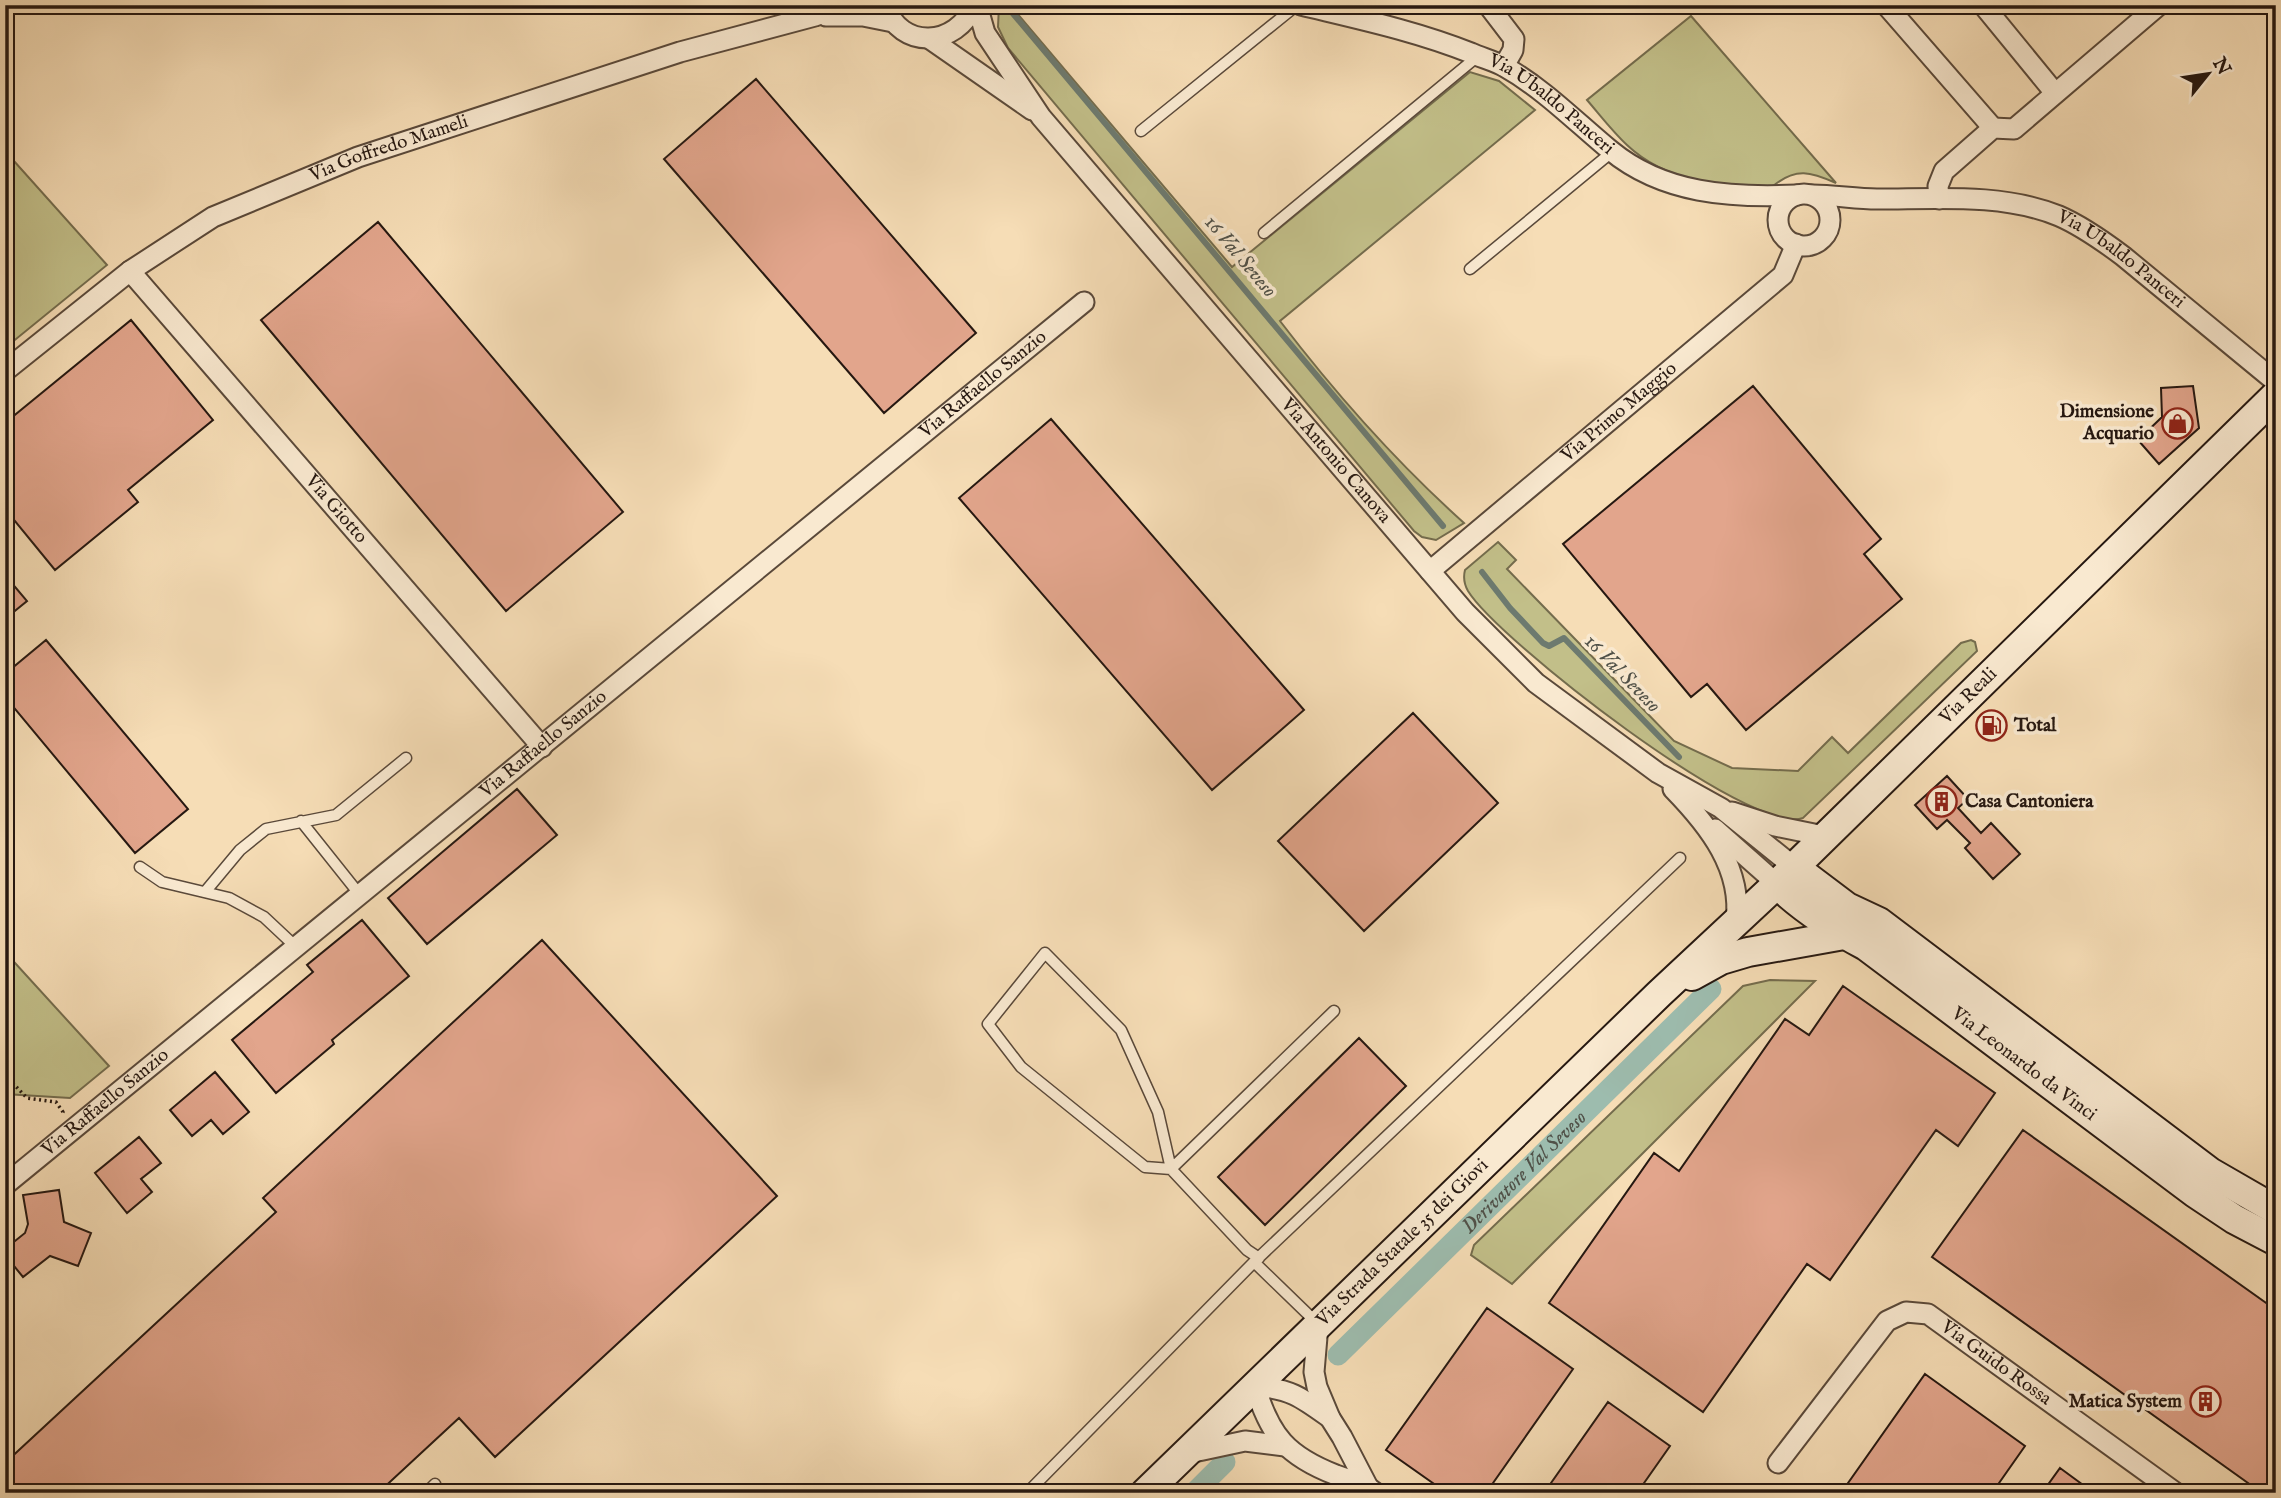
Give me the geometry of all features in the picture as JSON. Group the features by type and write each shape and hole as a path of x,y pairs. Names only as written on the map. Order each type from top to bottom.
{"main road":[{"name":"Via Reali","path":"1659,994 1785,875 2276,395"},
{"name":"Via Leonardo da Vinci","path":"1785,875 1794,901 1877,955 2195,1194 2276,1241"},
{"name":"Via Leonardo da Vinci","path":"1785,875 1879,922 2210,1172 2276,1210"},
{"path":"1659,994 1721,960 1748,952 1844,935"},
{"name":"Via Strada Statale 35 dei Giovi","path":"1144,1493 1659,994"}],"street":[{"path":"815,16 845,5"},
{"path":"930,39 946,36 959,28 970,17 976,5"},
{"name":"Via Antonio Canova","path":"976,5 985,33 1041,117 1465,612 1536,682 1658,773 1721,808 1775,826 1824,836"},
{"name":"Via Ubaldo Panceri","path":"1299,5 1416,34 1504,66 1548,98 1612,152 1645,173 1684,188 1730,196 1964,199 2017,205 2060,216 2123,256 2276,382"},
{"path":"1488,5 1514,39 1513,50 1504,66"},
{"path":"1886,5 1993,128"},
{"path":"1983,5 2055,93"},
{"path":"1939,199 1938,186 1944,171 1993,128 2014,129 2159,5"},
{"name":"Via Antonio Canova","path":"815,16 889,14 904,31 930,39 1041,117"},
{"name":"Via Goffredo Mameli","path":"5,371 130,271 214,218 358,158 680,52 815,16"},
{"path":"1829,228 1826,205 1805,195 1784,204 1778,219 1783,235 1804,246 1819,241 1849,209 1868,199"},
{"name":"Via Primo Maggio","path":"1430,570 1783,275 1796,244"},
{"name":"Via Giotto","path":"130,271 542,747"},
{"name":"Via Raffaello Sanzio","path":"5,1185 1084,302"},
{"name":"Via Antonio Canova","path":"1658,773 1693,809 1729,864 1737,893 1736,922"},
{"name":"Via Antonio Canova","path":"1721,808 1785,875"},
{"name":"Via Antonio Canova","path":"1693,809 1785,875"},
{"name":"Via Guido Rossa","path":"1778,1462 1887,1321 1906,1312 1928,1314 2176,1493"},
{"path":"1318,1325 1314,1373 1321,1401 1372,1490"},
{"path":"1329,1418 1294,1393 1279,1388 1255,1386 1262,1409 1285,1446 1320,1469 1372,1490"},
{"path":"1184,1454 1245,1441 1285,1446"}],"lane":[{"path":"1141,131 1299,5"},
{"path":"1264,233 1478,56"},
{"path":"1470,269 1612,152"},
{"path":"205,892 240,850 266,829 337,815 406,758"},
{"path":"301,821 360,896"},
{"path":"1027,1493 1256,1260 1680,858"},
{"path":"140,867 162,882 229,898 264,917 296,947"},
{"path":"1318,1325 1171,1169 1158,1112 1121,1030 1045,953 988,1024 1021,1067 1145,1167 1171,1169 1334,1011"},
{"path":"426,1493 435,1484"}],"path":[{"path":"5,1075 27,1098 55,1102 63,1112 54,1120"}],"shaded area":[{"path":"999,5 1010,5 1232,267 1470,72 1499,81 1535,110 1280,321 1367,426 1414,476 1464,523 1436,540 1422,537 1414,531 1008,48 998,27"},
{"path":"1691,16 1836,183 1804,173 1789,176 1773,186 1695,180 1677,175 1643,158 1611,129 1587,100"},
{"path":"5,151 107,265 5,348"},
{"path":"1498,542 1516,560 1507,569 1674,741 1732,768 1798,771 1832,737 1848,753 1961,643 1971,640 1975,642 1977,651 1803,818 1775,816 1733,797 1627,730 1573,689 1489,616 1468,591 1464,573"},
{"path":"5,952 109,1066 70,1098 5,1094"},
{"path":"1770,980 1815,981 1512,1284 1471,1255 1474,1245 1743,986"}],"building":[{"path":"756,79 976,333 884,413 664,159"},
{"path":"378,222 623,512 506,611 261,320"},
{"path":"131,320 213,420 128,490 138,502 55,570 5,509 5,423"},
{"path":"1753,386 1881,539 1864,554 1902,599 1746,730 1707,684 1691,697 1563,544"},
{"name":"Dimensione Acquario","path":"2193,386 2199,428 2159,464 2138,440 2162,417 2161,388"},
{"path":"1051,419 1304,710 1212,790 959,498"},
{"path":"5,575 27,601 5,619"},
{"path":"46,640 188,809 135,853 5,697 5,674"},
{"path":"1413,713 1498,803 1364,931 1278,841"},
{"path":"1947,776 1968,799 1958,808 1981,833 1991,823 2020,854 1993,879 1965,848 1970,843 1947,820 1937,829 1915,805"},
{"path":"517,789 557,835 427,944 388,898"},
{"path":"362,920 409,976 332,1040 334,1044 276,1093 232,1040 313,972 307,965"},
{"path":"542,940 777,1196 495,1457 459,1418 378,1493 5,1493 5,1463 276,1212 263,1198"},
{"path":"1843,986 1995,1093 1958,1146 1936,1130 1830,1280 1807,1264 1703,1412 1549,1303 1654,1153 1679,1171 1785,1019 1809,1035"},
{"path":"1359,1038 1406,1086 1265,1225 1218,1177"},
{"path":"215,1072 249,1112 223,1134 211,1120 192,1136 170,1110"},
{"name":"Matica System","path":"2023,1130 2276,1310 2276,1493 2262,1493 1932,1257"},
{"path":"139,1137 161,1163 141,1179 152,1192 127,1213 95,1173"},
{"path":"59,1190 64,1222 91,1233 78,1266 50,1256 23,1277 5,1255 5,1249 25,1233 28,1224 23,1195"},
{"path":"1487,1308 1573,1369 1486,1493 1447,1493 1386,1450"},
{"path":"1925,1374 2025,1446 1992,1493 1841,1493"},
{"path":"1608,1402 1670,1446 1637,1493 1544,1493"},
{"path":"2060,1468 2094,1493 2042,1493"}],"waterway":[{"name":"16 Val Seveso","path":"1010,10 1443,526"},
{"name":"16 Val Seveso","path":"1482,572 1510,608 1543,643 1549,646 1564,638 1679,757"},
{"name":"Derivatore Val Seveso","path":"1338,1355 1711,989"},
{"name":"Derivatore Val Seveso","path":"1194,1493 1225,1462"}],"place":[{"name":"Dimensione Acquario","path":"2177,423"},
{"name":"Total","path":"1991,726"},
{"name":"Casa Cantoniera","path":"1942,802"},
{"name":"Matica System","path":"2205,1402"}]}
